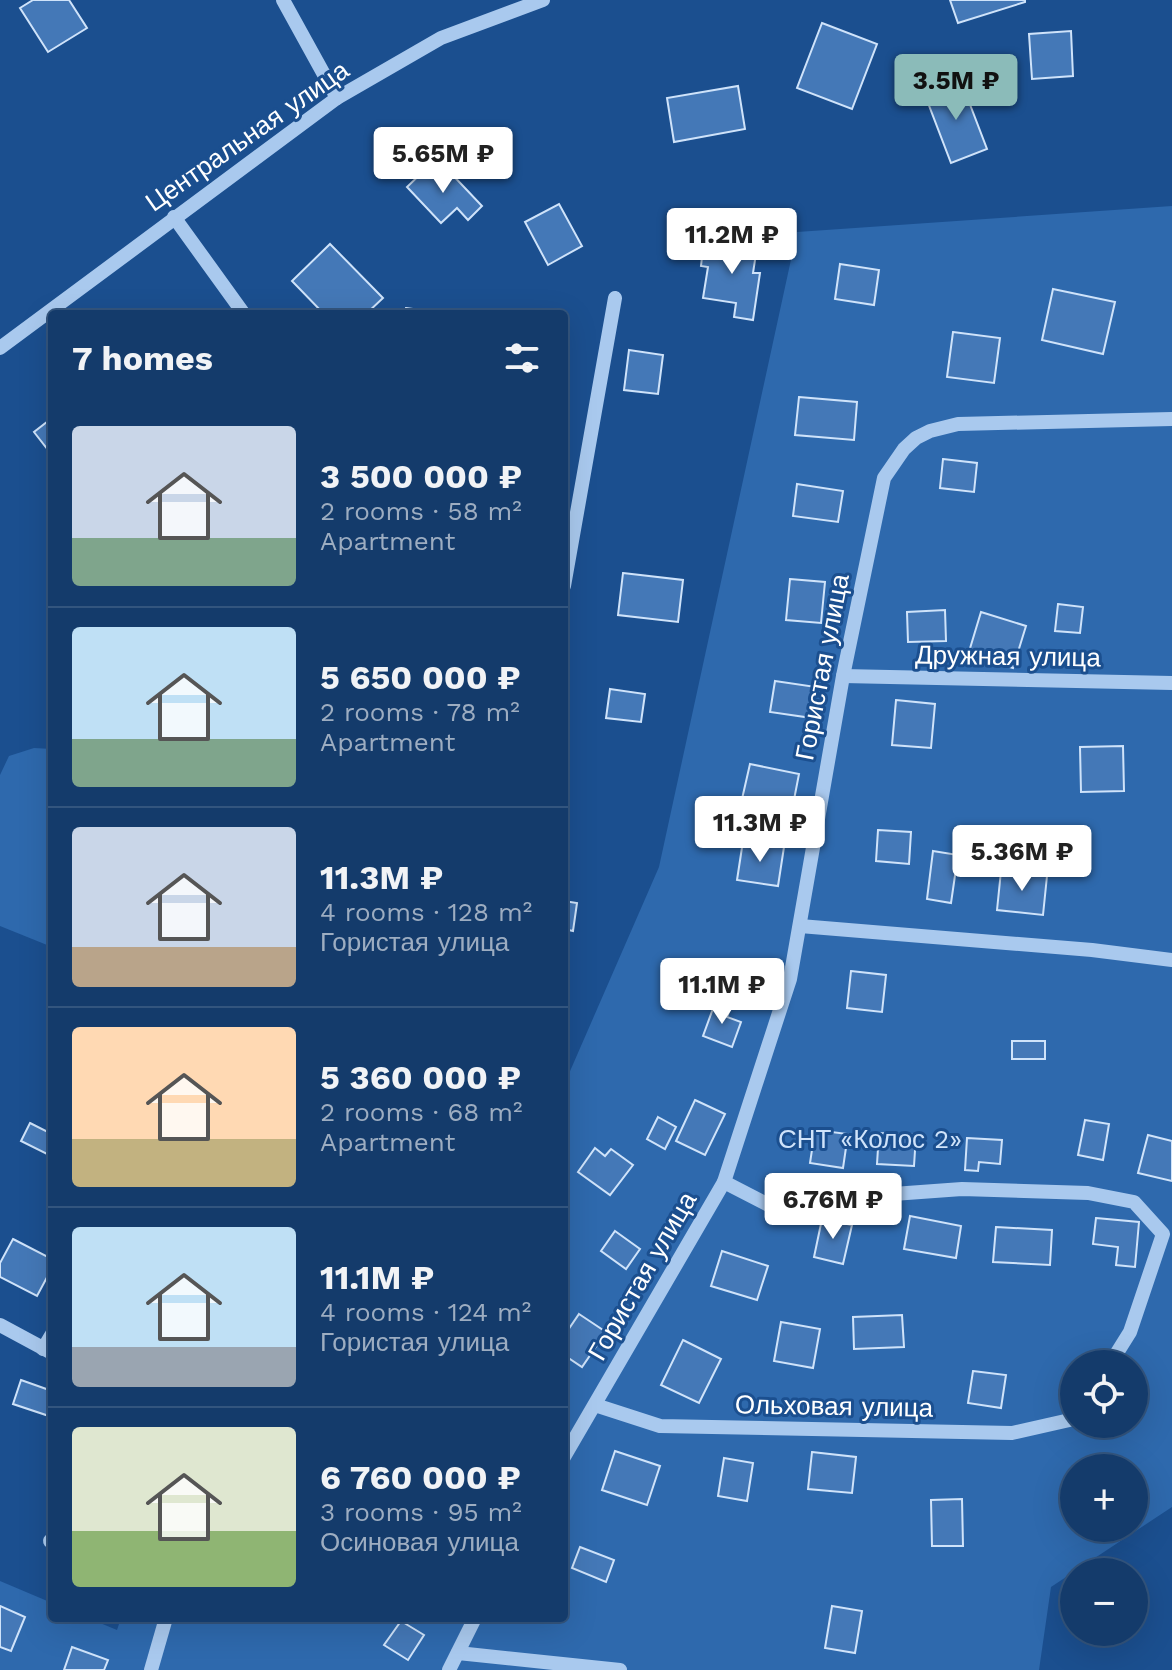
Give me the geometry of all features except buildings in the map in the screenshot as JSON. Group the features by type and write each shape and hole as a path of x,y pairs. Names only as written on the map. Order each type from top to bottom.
{"street":[{"path":"283,0 337,98"},
{"name":"Центральная улица","path":"50,310 337,98 441,38 543,0"},
{"path":"174,217 241,310"},
{"path":"568,563 615,298"},
{"name":"Центральная улица","path":"0,348 48,312"},
{"name":"Гористая улица","path":"568,1450 724,1182 790,979 843,676 884,478 904,449 916,438 958,424 1172,419"},
{"name":"Дружная улица","path":"843,676 1172,683"},
{"path":"800,926 1092,950 1172,960"},
{"path":"724,1182 782,1212 852,1197 962,1189 1088,1193 1134,1202 1163,1234 1130,1332 1119,1350"},
{"path":"0,1325 48,1351"},
{"name":"Ольховая улица","path":"595,1405 660,1426 1012,1433 1060,1422"},
{"path":"151,1670 165,1622"},
{"path":"449,1670 473,1622"},
{"path":"458,1653 620,1670"}],"green space":[{"name":"СНТ «Колос 2»","path":"1172,206 1172,1507 1148,1523 1148,1454 1060,1454 1060,1542 1119,1542 1095,1558 1060,1558 1060,1581 1051,1587 1039,1670 0,1670 0,1581 48,1601 48,1622 98,1622 117,1630 120,1622 568,1622 568,1076 659,867 797,232"},
{"path":"34,748 48,749 48,945 0,926 0,775 9,756"}]}
